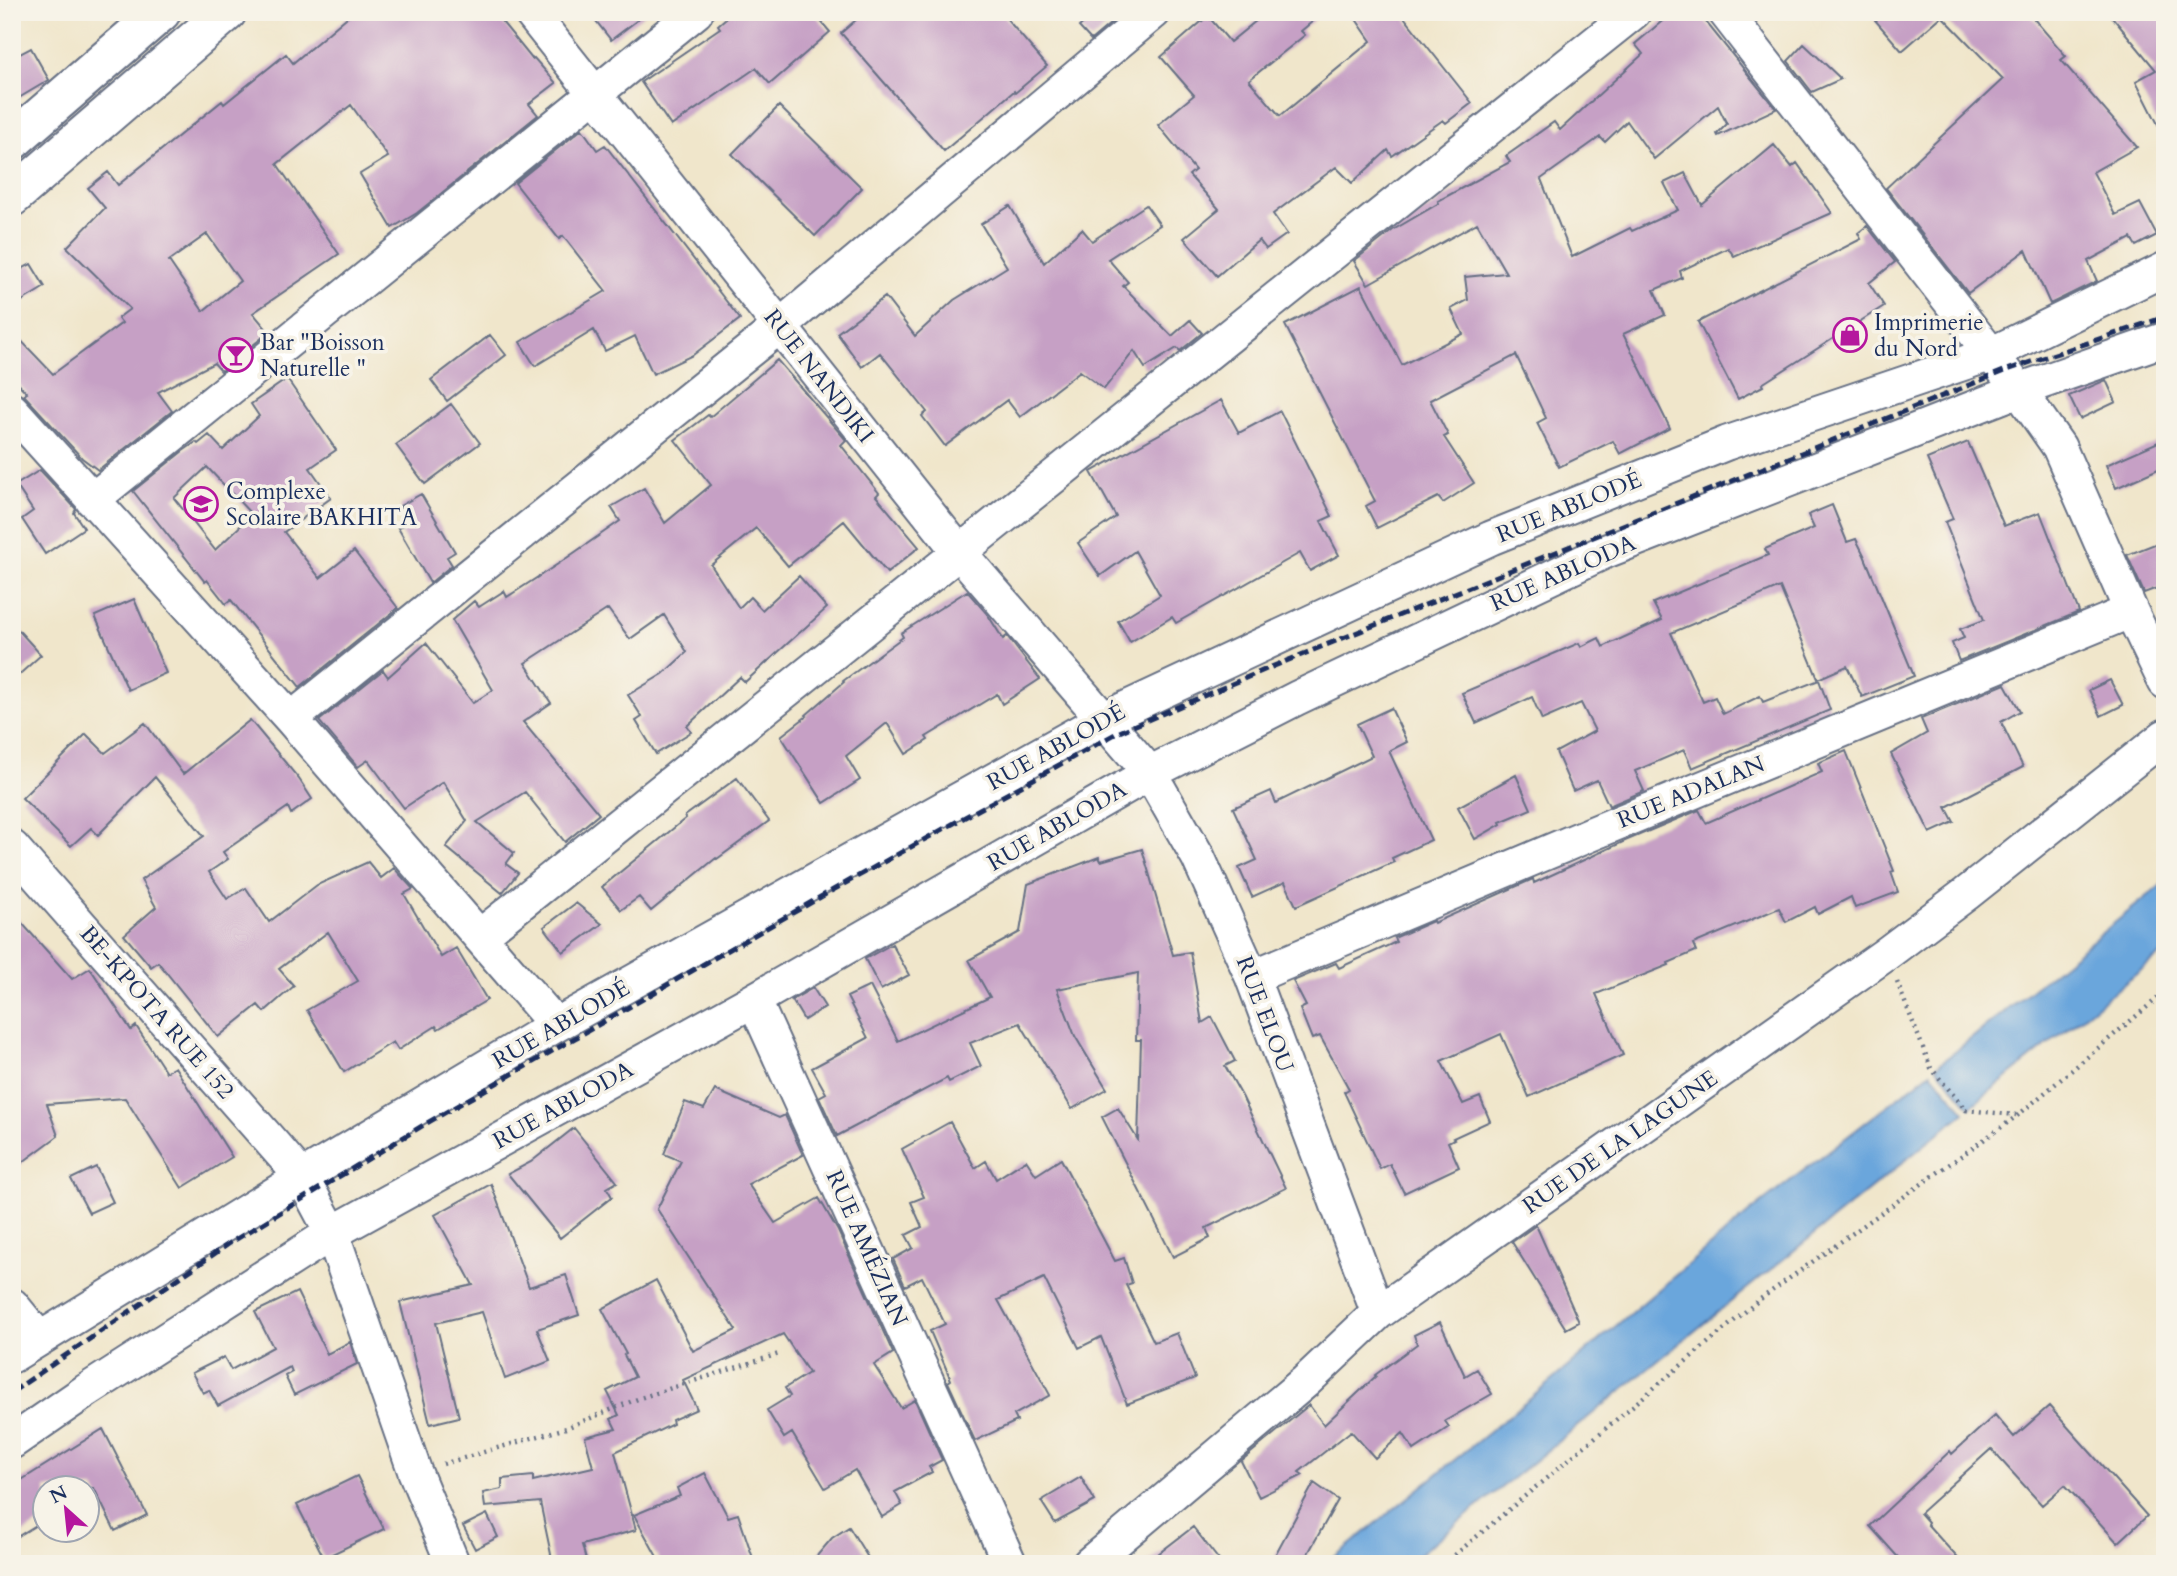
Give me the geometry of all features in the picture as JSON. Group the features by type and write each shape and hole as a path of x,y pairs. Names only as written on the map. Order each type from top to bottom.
{"main road":[{"path":"12,141 161,12"},
{"path":"12,197 227,12"}],"street":[{"name":"RUE NANDIKI","path":"530,12 960,553 1110,726"},
{"path":"92,499 696,12"},
{"path":"291,719 780,326 1154,12"},
{"path":"480,936 1634,12"},
{"path":"1725,12 2019,390 2059,447 2165,682"},
{"name":"RUE ABLODÉ","path":"12,1356 302,1177 556,1025 1110,726 1491,538 1727,443 1991,354 2165,269"},
{"name":"RUE ABLODA","path":"12,1442 86,1391 332,1233 754,1000 1150,773 1297,698 1604,552 2019,390 2165,339"},
{"path":"12,410 291,719 556,1025"},
{"name":"RUE ADALAN","path":"1252,977 2131,611"},
{"name":"RUE ELOU","path":"1110,726 1150,773 1198,856 1252,977 1378,1313"},
{"name":"RUE DE LA LAGUNE","path":"1089,1564 1306,1381 1378,1313 1886,954 2165,736"},
{"name":"BE-KPOTA RUE 152","path":"12,847 302,1177 332,1233 415,1472 453,1564"},
{"name":"RUE AMÉZIAN","path":"754,1000 1010,1564"},
{"path":"12,1305 39,1338"}],"path":[{"path":"1886,954 1931,1069 1966,1110 2017,1116"},
{"path":"1444,1564 1759,1300 2017,1116 2165,992"},
{"path":"415,1472 566,1428 640,1398 782,1353"}],"water":[{"path":"2165,882 2165,951 1970,1107 1936,1067"},
{"path":"1931,1072 1965,1112 1407,1564 1326,1564 1531,1398 1750,1212"}],"building":[{"path":"353,12 494,12 532,59 534,58 556,83 529,104 538,115 417,213 392,228 360,174 388,157 351,105 277,164 339,254 253,313 269,332 221,371 214,363 158,392 172,411 98,470 82,458 24,395 27,393 12,377 12,331 53,374 122,323 118,318 130,309 67,247 105,208 88,188 108,172 118,185 222,101 224,104 286,54 293,63","holes":["207,234 240,281 203,311 169,261"]},
{"path":"589,12 648,12 611,40"},
{"path":"733,12 813,12 830,32 770,84 756,68 671,126 641,82 720,28 718,25"},
{"path":"865,12 1001,12 1047,66 944,151 841,33"},
{"path":"1096,12 1124,12 1091,40 1079,27"},
{"path":"1267,12 1324,12 1301,31 1305,35 1249,80 1280,116 1371,41 1351,12 1400,12 1472,103 1446,123 1443,120 1392,156 1388,150 1352,183 1336,167 1273,214 1287,234 1266,249 1259,240 1217,276 1184,238 1219,209 1189,175 1195,170 1158,125 1194,95 1161,57 1208,16 1230,42"},
{"path":"1673,12 1698,12 1776,109 1718,136 1727,124 1718,106 1654,159 1627,121 1605,142 1600,137 1541,179 1572,257 1630,228 1632,231 1678,210 1664,183 1685,173 1702,205 1774,145 1792,167 1797,163 1832,213 1734,256 1728,248 1680,271 1682,278 1654,290 1665,315 1623,334 1670,428 1620,454 1613,441 1559,467 1537,423 1546,418 1516,355 1430,400 1448,435 1444,437 1474,483 1443,503 1438,497 1377,528 1366,506 1375,501 1285,325 1361,286 1402,365 1463,334 1451,309 1468,300 1465,277 1506,273 1477,223 1368,284 1354,261 1393,230 1439,203 1438,201 1510,162 1506,156 1554,122 1560,130 1643,54 1635,44"},
{"path":"1868,12 2028,12 2066,56 2061,60 2137,147 2093,172 2115,215 2140,203 2157,235 2136,246 2131,238 2088,261 2097,281 2050,304 2026,250 1968,293 1886,188 2003,79 1942,16 1902,51"},
{"path":"2108,12 2165,12 2165,138 2136,81 2156,70"},
{"path":"1804,44 1841,79 1812,92 1788,61"},
{"path":"31,48 49,80 12,102 12,58"},
{"path":"779,106 862,188 815,236 732,154"},
{"path":"582,129 597,150 605,145 740,319 693,355 653,374 635,336 605,351 594,330 535,366 520,342 606,291 563,236 559,239 515,183"},
{"path":"1146,205 1160,225 1108,259 1128,282 1123,286 1172,336 1190,320 1202,333 1180,351 1177,348 1145,368 1134,351 1104,389 1080,371 1020,417 1007,400 945,446 922,416 927,412 880,353 862,367 837,333 885,297 915,336 954,300 1007,267 981,224 1010,206 1044,263 1082,229 1092,241"},
{"path":"1867,226 1895,262 1869,283 1884,306 1762,384 1763,386 1738,399 1698,322 1861,239 1858,233"},
{"path":"31,264 45,287 12,307 12,274"},
{"path":"490,335 506,355 447,401 431,380"},
{"path":"777,360 846,440 841,445 879,493 876,496 919,547 887,573 844,521 788,566 756,528 711,565 739,608 750,597 762,610 799,576 827,608 745,682 740,677 687,726 691,732 656,754 636,721 642,717 628,695 663,674 687,652 664,615 630,639 608,609 525,663 551,703 523,722 599,814 565,842 525,792 477,822 514,853 506,864 518,873 502,893 446,847 467,821 443,782 404,808 368,760 358,767 319,721 383,670 388,677 426,643 473,703 493,690 452,620 474,601 479,607 504,591 507,597 558,564 620,521 611,507 644,488 665,523 711,485 675,440 708,415 710,417"},
{"path":"287,379 336,450 310,468 331,498 284,532 320,578 354,551 398,608 300,687 231,600 226,604 207,580 205,582 133,491 183,451 209,435 223,450 259,416 251,404","holes":["207,467 252,515 215,550 174,498"]},
{"path":"2106,380 2116,402 2080,419 2069,396"},
{"path":"1221,400 1239,433 1280,411 1332,516 1321,521 1339,555 1310,571 1300,553 1176,623 1172,617 1130,642 1118,621 1160,595 1135,551 1100,576 1078,543 1116,517 1091,472"},
{"path":"451,404 480,443 425,484 396,445"},
{"path":"2165,439 2165,466 2116,488 2106,465"},
{"path":"1968,442 2004,526 2040,512 2079,612 1959,661 1952,643 1964,638 1960,629 1984,620 1945,522 1953,519 1927,459"},
{"path":"40,470 76,509 74,513 84,528 45,554 22,519 33,511 16,485"},
{"path":"421,494 455,552 447,557 452,565 430,583 398,528 409,522 400,506"},
{"path":"1832,505 1847,542 1856,539 1864,555 1914,676 1862,697 1847,666 1818,679 1780,587 1671,633 1703,702 1715,697 1723,714 1760,696 1763,702 1819,680 1830,710 1692,768 1684,750 1635,771 1644,791 1609,806 1597,780 1573,791 1556,752 1595,731 1581,703 1542,720 1532,697 1476,723 1462,693 1579,643 1581,647 1599,638 1603,647 1662,620 1653,603 1768,555 1765,549 1814,528 1808,515"},
{"path":"2165,540 2165,585 2144,593 2127,555"},
{"path":"967,591 988,615 1003,639 1007,636 1040,679 1002,704 997,694 926,737 928,740 906,754 887,723 846,756 860,780 824,803 781,736 807,716 843,681 903,637 901,633"},
{"path":"134,599 166,673 128,690 95,616"},
{"path":"12,623 41,655 12,681"},
{"path":"2110,680 2123,705 2101,716 2089,690"},
{"path":"2005,684 2020,711 2001,722 2023,767 1946,807 1954,822 1930,833 1891,754 1927,733 1921,719"},
{"path":"1391,708 1407,742 1389,751 1431,840 1392,858 1394,862 1296,906 1285,882 1252,897 1239,868 1257,860 1233,808 1271,791 1276,803 1372,756 1357,724"},
{"path":"250,720 299,779 312,799 291,814 288,807 223,852 228,859 209,872 227,899 246,888 269,922 317,885 368,862 381,878 394,868 413,889 404,894 441,957 456,948 487,1000 438,1029 436,1026 398,1050 393,1042 344,1072 307,1010 358,981 328,932 279,969 294,986 264,1012 258,1005 218,1037 158,962 151,967 124,935 156,907 141,880 204,836 155,777 98,835 91,828 71,846 22,798 86,734 105,753 145,723 183,774"},
{"path":"1846,751 1894,871 1891,872 1898,892 1855,908 1851,897 1818,914 1815,907 1786,922 1779,908 1693,944 1696,951 1668,963 1669,965 1596,994 1623,1055 1529,1097 1501,1034 1441,1061 1463,1104 1480,1097 1490,1121 1448,1142 1459,1167 1404,1193 1390,1164 1380,1169 1344,1092 1349,1089 1320,1036 1312,1039 1300,1009 1306,1006 1293,981 1336,963 1339,968 1396,942 1394,938 1533,879 1534,883 1699,810 1706,823 1822,772 1818,763"},
{"path":"1516,775 1531,809 1500,822 1501,824 1475,839 1458,807"},
{"path":"737,778 769,821 716,858 651,911 639,897 621,910 602,887 686,818 685,816"},
{"path":"1142,849 1173,955 1190,952 1202,1023 1212,1017 1235,1061 1225,1066 1286,1188 1206,1228 1210,1238 1173,1257 1102,1117 1118,1108 1138,1140 1141,1040 1136,1040 1138,973 1057,989 1075,1036 1107,1089 1072,1109 1020,1023 970,1043 981,1066 949,1082 947,1078 837,1136 819,1097 826,1093 812,1068 868,1038 847,997 870,986 898,1041 990,997 969,960 1020,932 1028,884 1099,857 1101,861"},
{"path":"576,903 602,924 563,952 544,927"},
{"path":"12,912 72,979 90,968 131,1030 136,1026 166,1072 175,1067 232,1157 182,1188 125,1098 47,1104 58,1136 12,1170"},
{"path":"892,944 909,975 881,990 865,959"},
{"path":"813,988 825,1007 804,1020 792,1000"},
{"path":"715,1090 779,1118 785,1115 803,1155 748,1184 775,1223 819,1198 838,1231 893,1353 874,1365 901,1408 915,1400 942,1460 929,1467 932,1472 895,1492 902,1505 882,1517 855,1470 825,1488 792,1433 784,1438 767,1410 790,1396 785,1388 809,1373 783,1334 683,1380 697,1409 672,1420 673,1424 615,1452 636,1530 582,1545 586,1560 553,1564 540,1502 485,1507 483,1493 502,1489 502,1479 533,1476 533,1481 593,1467 585,1437 616,1429 611,1419 619,1415 607,1391 635,1377 602,1309 656,1280 693,1351 736,1330 657,1209 681,1161 664,1154 685,1102 704,1109"},
{"path":"950,1122 975,1168 986,1161 996,1179 1026,1160 1036,1175 1061,1159 1115,1261 1124,1258 1132,1283 1126,1285 1154,1342 1177,1333 1195,1378 1127,1404 1101,1337 1079,1348 1044,1278 998,1300 1050,1395 1014,1415 1017,1421 975,1441 948,1382 951,1380 930,1331 945,1324 922,1277 905,1286 893,1259 913,1248 906,1235 922,1227 911,1202 924,1197 902,1149"},
{"path":"574,1128 617,1182 607,1188 612,1197 560,1238 508,1174 531,1162"},
{"path":"96,1167 113,1202 89,1213 71,1179"},
{"path":"491,1184 529,1287 566,1275 579,1315 537,1329 550,1361 505,1379 482,1312 436,1323 459,1417 430,1424 400,1302 473,1285 435,1215"},
{"path":"1536,1225 1579,1322 1566,1329 1512,1242"},
{"path":"297,1292 327,1354 350,1342 357,1364 294,1395 285,1376 292,1372 290,1367 218,1406 209,1390 203,1393 192,1373 224,1357 231,1370 273,1347 255,1312"},
{"path":"1440,1322 1465,1376 1477,1369 1492,1394 1445,1421 1449,1427 1414,1450 1403,1433 1375,1458 1351,1431 1299,1472 1303,1475 1259,1497 1241,1461 1309,1405 1324,1425 1375,1375 1417,1344 1414,1335"},
{"path":"2049,1406 2147,1516 2118,1543 2065,1485 2042,1505 1991,1449 1920,1513 1963,1564 1904,1564 1870,1526 1950,1451 1952,1454 1995,1415 2014,1437"},
{"path":"103,1429 147,1515 115,1531 102,1504 102,1474 32,1474 32,1528 12,1540 12,1486"},
{"path":"705,1473 728,1517 738,1514 755,1564 661,1564 634,1515 680,1496 677,1488"},
{"path":"357,1476 384,1529 324,1558 297,1505"},
{"path":"1081,1477 1095,1501 1055,1523 1041,1501"},
{"path":"1314,1483 1338,1500 1302,1564 1291,1564 1275,1555"},
{"path":"487,1514 498,1537 475,1549 463,1526"},
{"path":"849,1527 872,1564 810,1564 832,1538"},
{"path":"1193,1527 1222,1564 1145,1564"}],"railway":[{"path":"12,1392 230,1243 427,1123 824,895 1117,733 1269,668 2004,371 2165,317"}],"place":[{"name":"Imprimerie du Nord","path":"1850,335"},
{"name":"Bar \"Boisson Naturelle \"","path":"236,355"},
{"name":"Complexe Scolaire BAKHITA","path":"201,504"}]}
